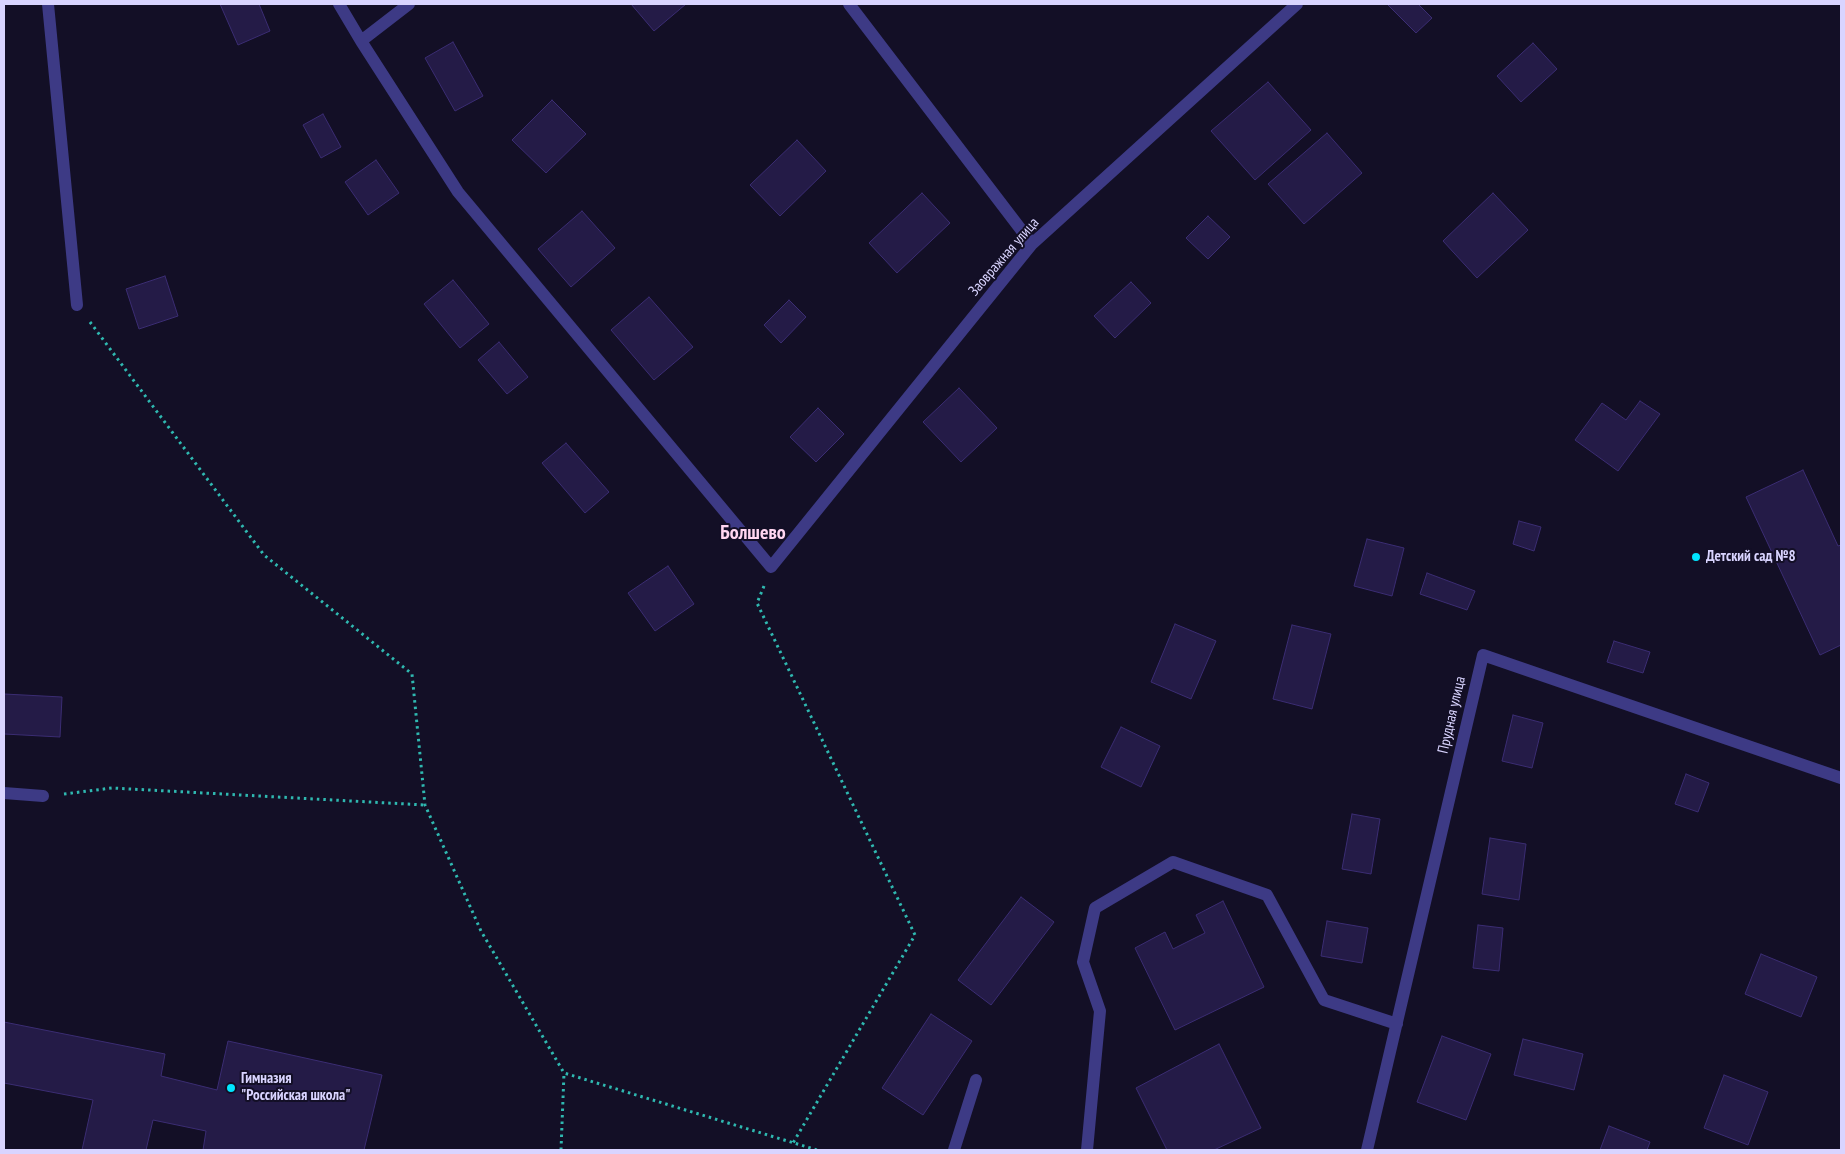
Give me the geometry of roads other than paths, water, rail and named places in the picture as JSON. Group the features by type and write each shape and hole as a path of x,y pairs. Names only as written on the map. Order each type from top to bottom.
{"lane":[{"path":"48,4 77,305"},
{"path":"338,4 361,41 409,4"},
{"path":"849,4 1032,244"},
{"name":"Заовражная улица","path":"361,41 458,192 772,567 1032,244 1298,4"},
{"name":"Прудная улица","path":"1367,1150 1483,655 1841,778"},
{"path":"4,794 43,796"},
{"path":"1087,1150 1100,1011 1082,962 1095,908 1173,862 1267,895 1324,1000 1397,1024"},
{"path":"954,1150 976,1080"}],"place":[{"name":"Детский сад №8","path":"1696,557"},
{"name":"Гимназия \"Российская школа\"","path":"231,1088"}],"district":[{"name":"Болшево","path":"753,533"}]}
